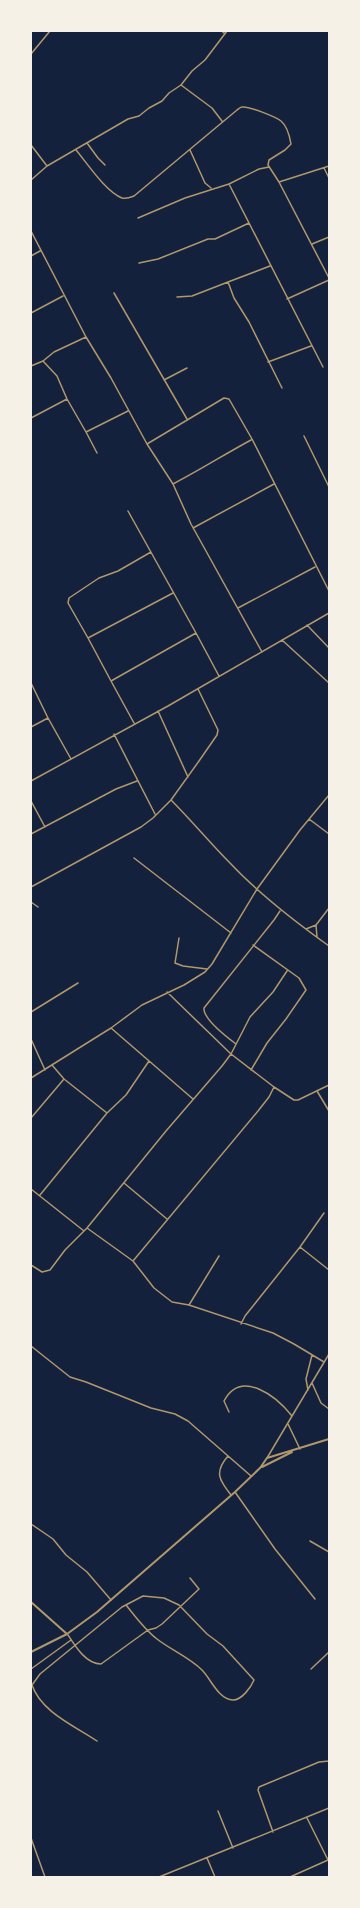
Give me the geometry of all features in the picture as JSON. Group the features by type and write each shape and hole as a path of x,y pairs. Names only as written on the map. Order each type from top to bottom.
{"street":[{"path":"31,54 50,31"},
{"path":"222,31 225,34"},
{"path":"31,180 47,166 128,119 139,116 149,108 162,101 177,86 181,85 192,71 205,60 227,31"},
{"path":"181,85 212,108 222,121"},
{"path":"76,150 112,191 121,197 128,198 134,196 190,150 222,121 243,107 281,121 286,126 291,144 285,150 269,160 269,167 279,182 329,279 287,299"},
{"path":"87,143 98,158 106,165"},
{"path":"31,145 47,166"},
{"path":"190,150 205,183 211,189"},
{"path":"279,182 329,166"},
{"path":"138,218 185,198 229,184 259,169 269,167"},
{"path":"324,168 329,178"},
{"path":"229,184 323,367"},
{"path":"139,263 158,259 208,239 215,239 249,223"},
{"path":"31,231 63,296 111,378 147,444 173,484 193,528 262,652"},
{"path":"312,244 329,237"},
{"path":"31,256 40,251"},
{"path":"177,297 192,296 270,266"},
{"path":"228,282 234,298 249,322 282,388"},
{"path":"114,293 187,419"},
{"path":"31,314 63,296"},
{"path":"31,366 43,361 54,352 86,336"},
{"path":"268,362 312,346"},
{"path":"43,361 57,376 97,453"},
{"path":"164,380 187,368"},
{"path":"147,444 173,430 187,419 226,398 229,399 252,439 329,591"},
{"path":"31,418 68,399"},
{"path":"86,432 128,411"},
{"path":"304,436 329,487"},
{"path":"173,484 252,439"},
{"path":"193,528 274,484"},
{"path":"128,511 219,676"},
{"path":"134,723 68,603 69,598 99,578 118,571 151,552"},
{"path":"238,608 316,566"},
{"path":"88,638 173,593"},
{"path":"31,781 198,689 329,613"},
{"path":"307,625 329,648"},
{"path":"111,681 196,633"},
{"path":"282,640 329,683"},
{"path":"31,683 48,718 71,759"},
{"path":"31,887 141,827 171,800 217,735 218,730 198,689"},
{"path":"158,711 188,777"},
{"path":"31,727 48,718"},
{"path":"114,734 131,766 137,781 156,815"},
{"path":"31,834 116,789 137,781"},
{"path":"31,1078 111,1028 136,1009 167,992 184,985 207,969 257,889 309,819 329,795"},
{"path":"171,800 194,822 230,863 257,889 280,910 329,946"},
{"path":"31,801 45,827"},
{"path":"309,819 329,834"},
{"path":"134,858 231,932"},
{"path":"31,902 38,907"},
{"path":"306,929 316,925 329,908"},
{"path":"236,1044 216,1027 203,1011 274,920 280,910"},
{"path":"316,925 317,937"},
{"path":"179,938 175,963 183,966 207,969"},
{"path":"251,1070 267,1043 306,990 299,978 287,971 253,945"},
{"path":"31,1265 42,1272 50,1270 65,1250 87,1228 231,1054 250,1017 273,992 287,971"},
{"path":"31,1012 78,983"},
{"path":"167,992 231,1054 274,1087 298,1100 329,1085"},
{"path":"111,1028 193,1099"},
{"path":"31,1039 45,1070"},
{"path":"40,1195 107,1113 126,1095 149,1061"},
{"path":"52,1065 64,1079 107,1113"},
{"path":"31,1118 64,1079"},
{"path":"132,1261 258,1111 269,1097 274,1087"},
{"path":"317,1091 329,1111"},
{"path":"124,1182 167,1219"},
{"path":"31,1189 84,1231"},
{"path":"241,1324 275,1276 300,1247 324,1213"},
{"path":"87,1228 132,1261 163,1295 172,1302 189,1305 281,1337 324,1362"},
{"path":"300,1247 329,1270"},
{"path":"189,1305 219,1256"},
{"path":"31,1346 75,1380 86,1382 151,1408 175,1414 188,1421 251,1476"},
{"path":"31,1652 67,1634 111,1600 260,1468 329,1354"},
{"path":"308,1390 306,1379 312,1355"},
{"path":"312,1383 321,1403 329,1409"},
{"path":"229,1412 224,1401 227,1396 240,1387 255,1386 286,1408 292,1416"},
{"path":"288,1424 300,1449"},
{"path":"267,1458 329,1439"},
{"path":"260,1468 293,1451"},
{"path":"228,1456 220,1469 220,1475 222,1484 231,1495"},
{"path":"234,1492 275,1549 315,1600"},
{"path":"31,1524 54,1539 66,1555 90,1575 100,1589 111,1600"},
{"path":"310,1541 329,1552"},
{"path":"31,1602 67,1634 84,1656 96,1664 101,1664 148,1630 156,1628 199,1589 190,1578"},
{"path":"97,1741 48,1707 39,1699 32,1685 40,1674 126,1605 143,1596 164,1598 181,1606 207,1634 223,1646 253,1677 253,1682 240,1698 232,1700 220,1693 203,1671 185,1657 155,1638 126,1605"},
{"path":"31,1669 71,1640"},
{"path":"311,1669 329,1652"},
{"path":"273,1832 258,1790 260,1787 319,1762 329,1761"},
{"path":"159,1877 329,1808"},
{"path":"218,1811 233,1848"},
{"path":"290,1877 329,1860 307,1818"},
{"path":"31,1838 45,1877"},
{"path":"207,1858 215,1877"}]}
